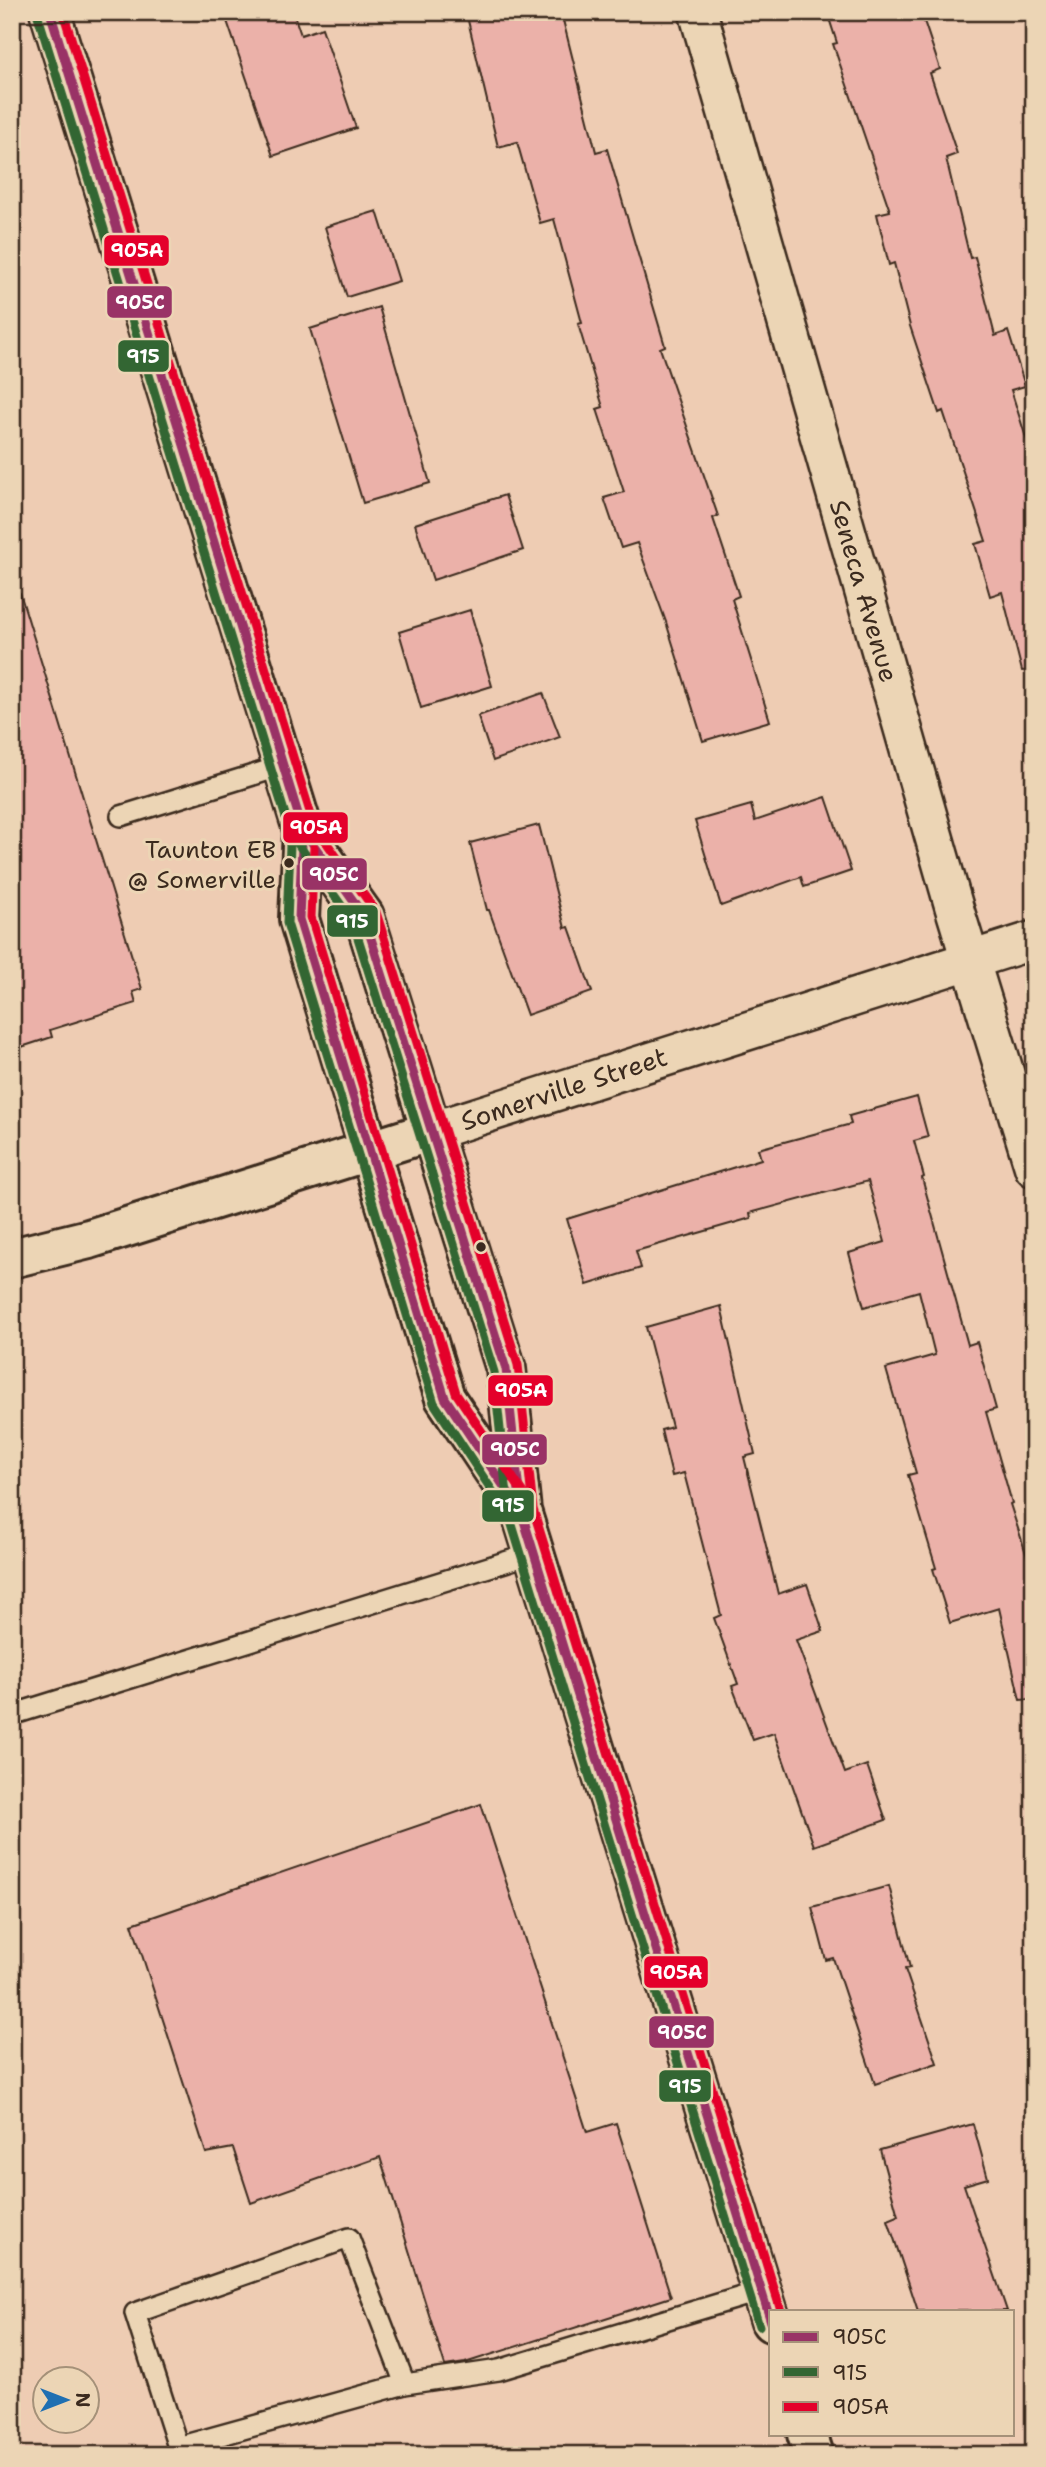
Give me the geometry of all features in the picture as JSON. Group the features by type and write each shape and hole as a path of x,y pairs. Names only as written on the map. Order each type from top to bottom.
{"main road":[{"path":"50,12 303,830 364,916 432,1131 506,1369 521,1511 766,2307"},
{"path":"303,830 299,919 446,1398 521,1511"},
{"name":"Somerville Street","path":"12,1258 89,1239 432,1131"},
{"path":"808,2436 814,2455"}],"street":[{"name":"Seneca Avenue","path":"698,12 970,960 1034,1168"},
{"name":"Somerville Street","path":"432,1131 1034,940"}],"lane":[{"path":"121,816 282,766"},
{"path":"21,1712 534,1553"},
{"path":"405,2384 349,2238 135,2312 178,2446 405,2384 499,2370 766,2307"}],"building":[{"path":"224,12 293,12 301,35 322,28 356,128 273,156"},
{"path":"466,12 561,12 596,152 607,149 665,346 660,348 718,516 713,518 739,596 732,599 770,721 703,741 666,622 637,543 621,548 604,498 624,492 597,409 603,407 578,324 582,323 554,219 540,223 517,142 498,147"},
{"path":"827,12 921,12 940,69 930,73 957,154 946,158 970,258 975,257 995,336 1008,331 1025,386 1011,390 1034,463 1034,670 1022,671 1002,592 990,596 975,544 986,541 943,411 939,413 910,326 894,263 889,265 877,214 890,211 833,44 837,43"},
{"path":"377,211 399,281 347,297 325,227"},
{"path":"379,307 430,483 363,503 310,329"},
{"path":"505,495 523,550 433,580 415,524"},
{"path":"20,593 142,989 133,992 136,1003 50,1030 52,1037 12,1050 12,594"},
{"path":"470,610 492,686 421,708 399,632"},
{"path":"543,693 560,737 493,761 478,716"},
{"path":"826,797 851,871 804,887 801,877 721,906 695,821 751,805 755,821"},
{"path":"539,825 565,928 569,927 592,992 527,1015 487,910 470,843"},
{"path":"917,1097 928,1137 914,1141 924,1177 922,1178 968,1345 977,1342 996,1409 986,1412 1012,1503 1010,1504 1034,1578 1034,1699 1020,1700 999,1608 950,1623 908,1475 916,1473 886,1369 935,1355 919,1291 864,1307 849,1253 885,1242 868,1181 750,1213 751,1218 636,1251 641,1268 587,1285 567,1219 761,1159 758,1149 851,1124 849,1116"},
{"path":"721,1306 755,1454 744,1457 778,1594 807,1584 823,1631 796,1640 845,1773 867,1765 886,1820 814,1846 774,1733 753,1740 732,1686 738,1684 714,1618 721,1615 684,1473 672,1476 661,1430 672,1427 646,1327"},
{"path":"481,1804 587,2132 616,2123 671,2297 465,2363 445,2366 380,2157 251,2203 233,2148 206,2153 132,1924"},
{"path":"889,1886 910,1968 905,1969 937,2063 875,2084 833,1958 826,1960 812,1907"},
{"path":"973,2124 988,2178 964,2185 1007,2310 918,2310 888,2220 898,2216 880,2150"}],"transit line":[{"name":"905C","path":"50,12 303,830 364,916 506,1369 521,1511 769,2316"},
{"name":"905A","path":"63,12 314,825 376,912 518,1365 533,1509 781,2310"},
{"name":"915","path":"38,16 291,834 353,922 494,1372 509,1515 759,2326"},
{"name":"915","path":"290,845 287,923 434,1403 505,1510"},
{"name":"905C","path":"302,846 299,919 445,1398 515,1503"},
{"name":"905A","path":"314,847 311,917 456,1393 525,1496"}],"place":[{"name":"Taunton EB @ Somerville","path":"289,863"}]}
